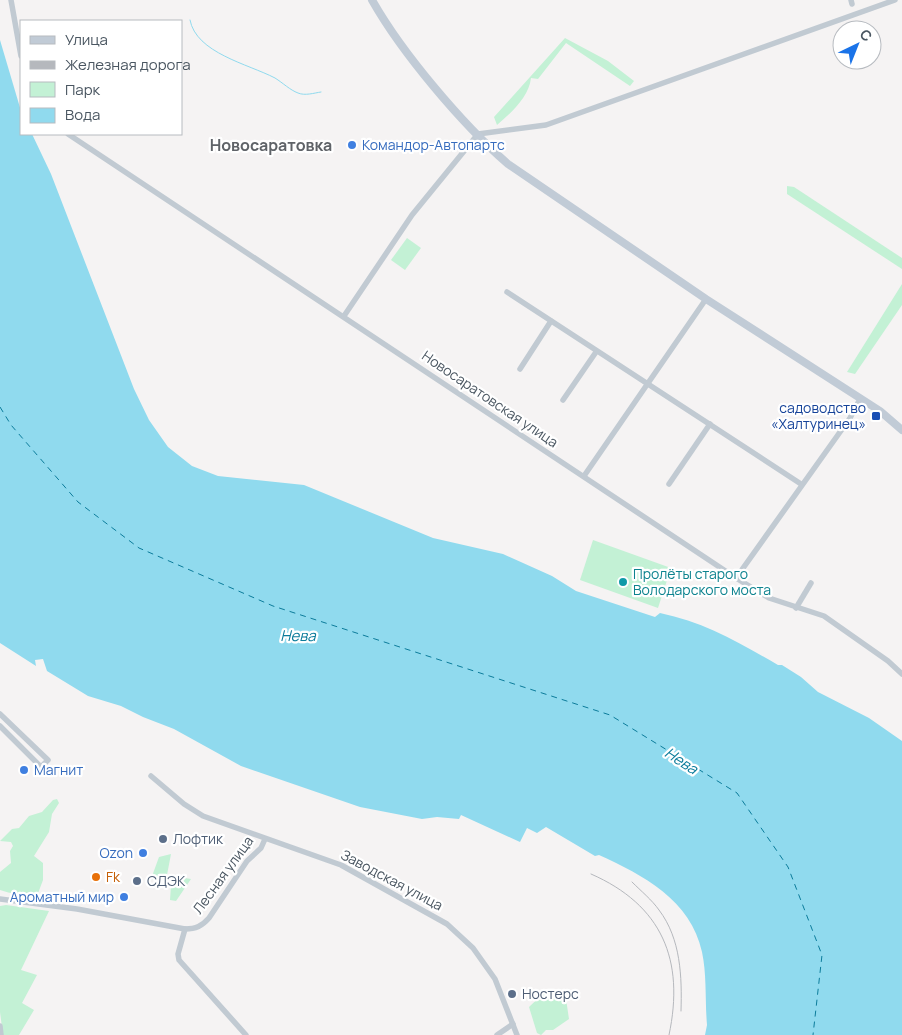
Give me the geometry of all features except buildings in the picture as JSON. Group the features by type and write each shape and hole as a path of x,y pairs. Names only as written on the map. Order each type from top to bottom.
{"main road":[{"path":"372,0 409,54 497,154 525,176 860,399 902,430"}],"street":[{"path":"12,0 20,50"},
{"path":"344,316 412,215 478,134 546,125 895,0"},
{"name":"Новосаратовская улица","path":"70,135 736,578 769,598 824,616 902,674"},
{"path":"507,292 596,352 801,484"},
{"path":"584,476 706,298"},
{"path":"520,369 551,321"},
{"path":"563,400 596,352"},
{"path":"736,578 801,484 850,418 860,399"},
{"path":"669,484 710,424"},
{"path":"796,608 811,584"},
{"path":"0,714 48,760 42,767 0,726"},
{"name":"Заводская улица","path":"151,776 184,804 203,816 341,865 447,924 473,948 495,979 518,1035"},
{"name":"Лесная улица","path":"246,1035 180,960 178,954 184,929 202,926 210,918 247,861 261,848 265,839"},
{"path":"0,899 77,909 184,929"},
{"path":"496,1035 513,1024"},
{"path":"0,1026 1,1035"}],"green space":[{"path":"565,38 608,61 634,81 630,86 566,43 538,79 531,78 530,85 523,98 497,125 494,117"},
{"path":"787,186 794,187 902,258 902,269 787,194"},
{"path":"407,238 421,248 405,270 391,260"},
{"path":"902,284 902,305 855,374 847,372"},
{"path":"593,540 671,568 658,608 580,580"},
{"path":"57,799 59,803 52,814 49,832 34,856 43,863 43,880 37,896 33,898 0,890 0,872 11,863 10,851 13,846 11,842 0,841 12,829 19,828 29,816 42,812 53,800"},
{"path":"171,854 167,875 191,879 176,901 170,900 171,885 151,879 159,857"},
{"path":"6,905 49,911 21,970 37,975 22,1003 34,1010 19,1035 3,1035 0,1012 0,906"},
{"path":"548,989 557,991 561,998 566,999 569,1019 553,1030 546,1030 541,1035 537,1033 529,1007"}],"water":[{"name":"Нева","path":"0,40 20,108 20,135 32,135 51,174 134,389 149,420 168,447 192,466 218,476 304,485 433,538 503,554 552,576 576,591 655,617 660,613 692,622 736,641 778,665 782,665 801,677 818,692 869,718 902,741 902,1035 705,1035 707,1025 705,970 696,934 676,904 663,892 632,871 599,855 595,856 546,827 537,833 527,828 520,842 461,815 459,819 437,817 422,819 360,807 241,766 174,729 121,706 88,696 47,671 43,659 35,660 36,666 0,643"}],"waterway":[{"path":"190,20 194,31 212,49 275,78 298,93 321,92"}],"ferry route":[{"path":"0,407 11,425 78,502 139,548 273,606 610,715 737,793 788,867 822,955 813,1035"}],"railway":[{"path":"591,874 615,887 635,902 651,919 663,938 670,959 674,983 669,1035"},
{"path":"632,882 656,906 672,933 679,959 681,1011"}],"place":[{"name":"Командор-Автопартс","path":"352,145"},
{"name":"садоводство «Халтуринец»","path":"876,416"},
{"name":"Пролёты старого Володарского моста","path":"623,582"},
{"name":"Магнит","path":"24,770"},
{"name":"Лофтик","path":"163,839"},
{"name":"Ozon","path":"143,853"},
{"name":"Fk","path":"96,877"},
{"name":"СДЭК","path":"137,881"},
{"name":"Ароматный мир","path":"124,897"},
{"name":"Ностерс","path":"512,994"}],"district":[{"name":"Новосаратовка","path":"271,145"}]}
